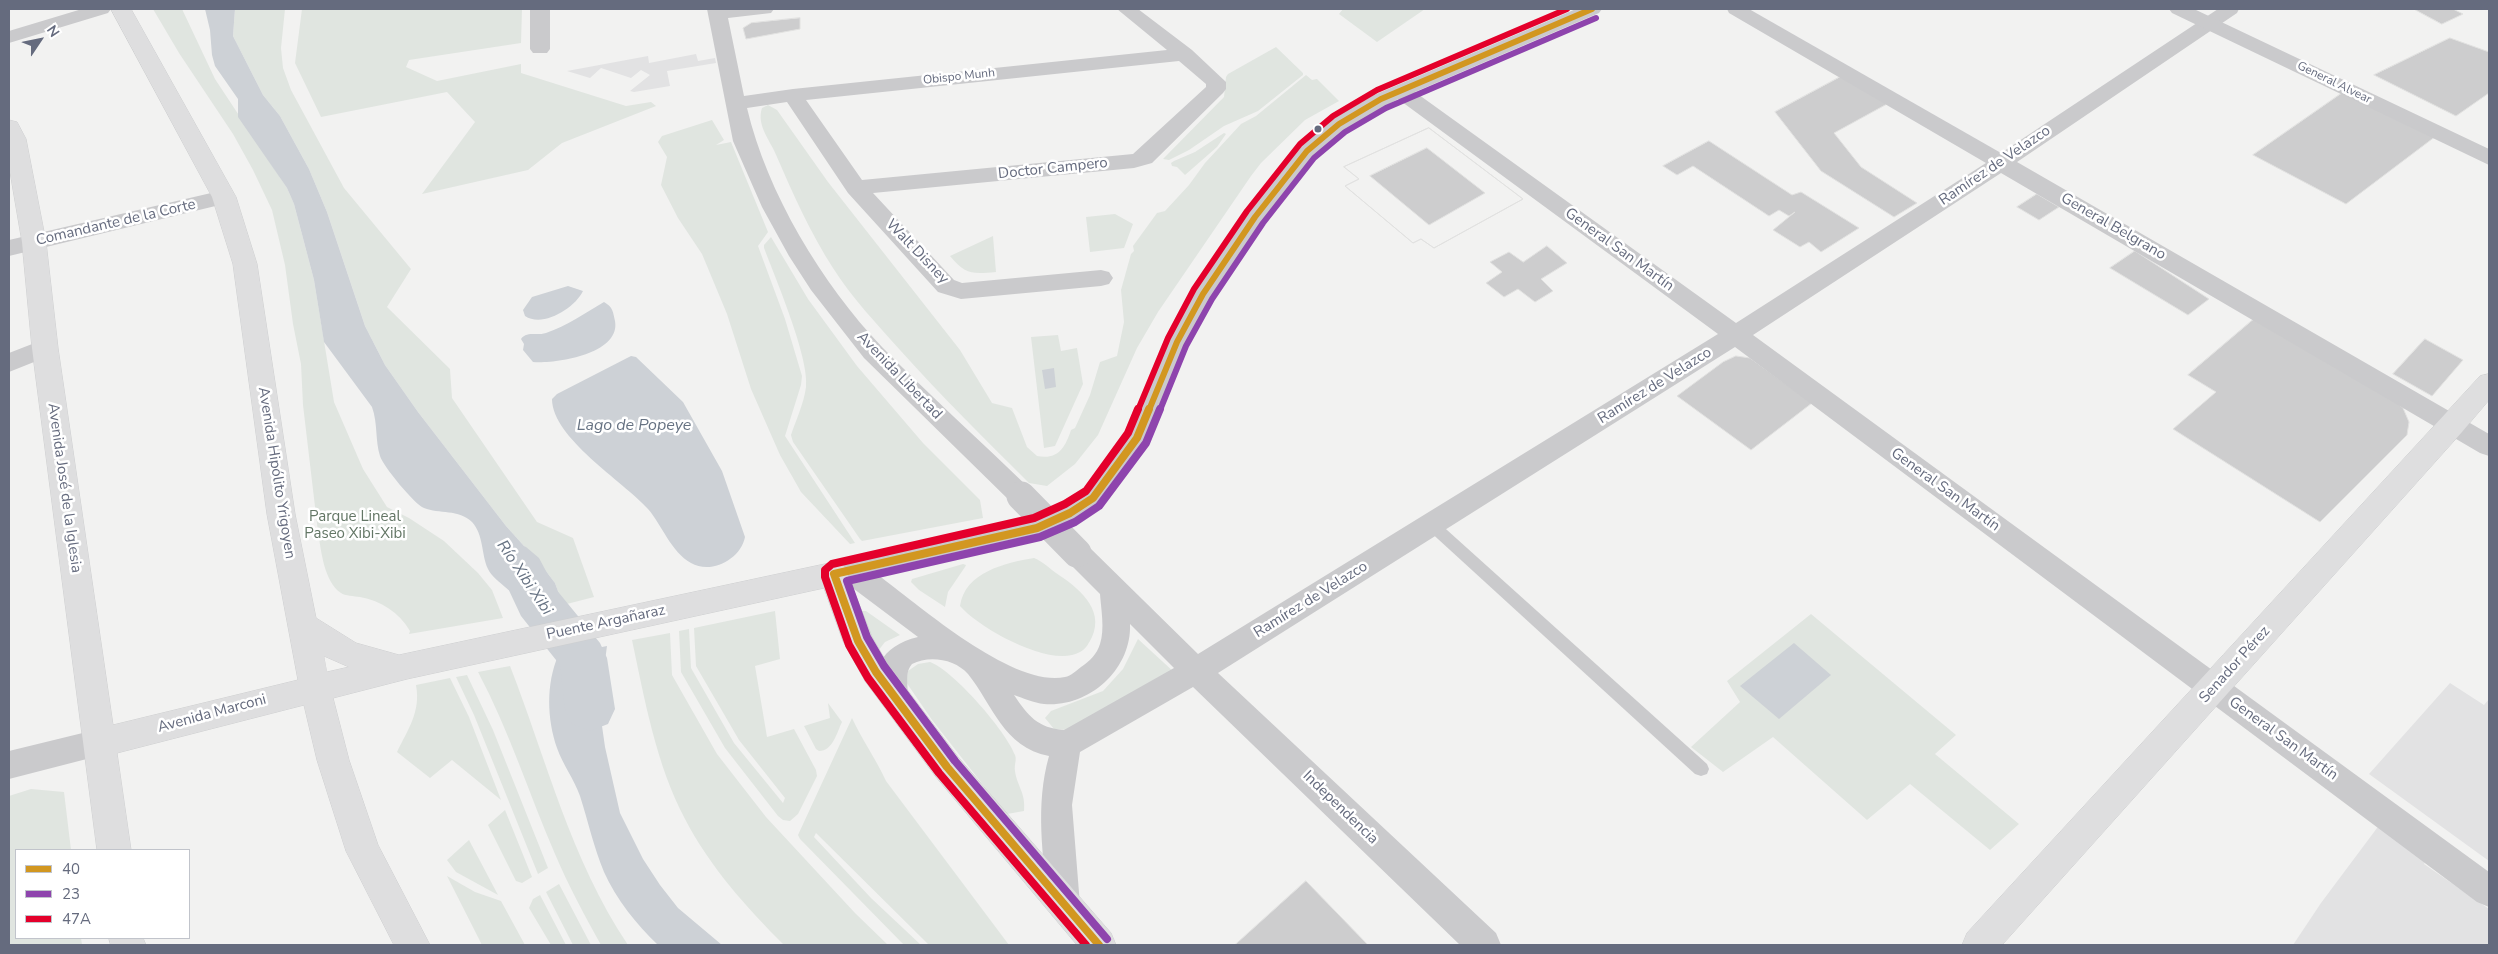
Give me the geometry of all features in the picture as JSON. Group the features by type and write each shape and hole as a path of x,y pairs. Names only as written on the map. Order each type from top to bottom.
{"main road":[{"name":"Avenida Hipólito Yrigoyen","path":"121,9 224,197 245,264 281,514 316,687 333,760 363,851 413,945"},
{"name":"Avenida José de la Iglesia","path":"9,127 15,139 21,245 45,348 114,849"},
{"name":"Senador Pérez","path":"1979,945 2453,425 2489,382"},
{"name":"Puente Argañaraz","path":"408,665 842,572"},
{"path":"842,572 858,642 895,698 947,768 1099,945"},
{"path":"303,625 325,644 362,660 408,665"},
{"name":"Avenida Marconi","path":"99,744 408,665"}],"street":[{"path":"9,37 101,9"},
{"path":"540,9 540,49"},
{"path":"717,11 764,9"},
{"path":"1126,9 1185,54"},
{"path":"842,572 1036,528 1070,514 1093,498 1137,438 1164,372 1190,316 1270,196 1307,151 1328,132 1359,111 1400,91 1592,9"},
{"name":"General Belgrano","path":"1736,9 2489,446"},
{"name":"General Alvear","path":"2180,9 2489,158"},
{"name":"Ramírez de Velazco","path":"1067,744 1196,672 1736,335 2001,163 2230,9"},
{"name":"Avenida Libertad","path":"717,11 744,141 773,207 797,251 819,284 873,352 1021,496 1196,672"},
{"name":"Doctor Campero","path":"856,188 1134,162 1144,158 1216,89 1216,82 1185,54"},
{"name":"Obispo Munh","path":"735,104 793,95 1185,54"},
{"name":"General San Martín","path":"1400,91 1736,335 2489,891"},
{"name":"Walt Disney","path":"793,95 856,188 946,286 961,291 1101,278"},
{"name":"Comandante de la Corte","path":"21,245 224,197"},
{"path":"9,363 45,348"},
{"path":"842,572 967,657 1010,681 1043,691 1066,690 1079,685 1101,668 1114,647 1116,635 1114,590"},
{"path":"895,698 892,670 897,660 908,652 929,646 967,657 1021,727 1037,738 1051,743 1067,744 1060,767 1055,815 1064,905"},
{"name":"Independencia","path":"1196,672 1484,945"},
{"name":"Avenida Marconi","path":"9,765 99,744"}],"lane":[{"path":"1432,525 1701,770"}],"shaded area":[{"path":"696,54 698,61 715,58 716,63 667,71 670,86 634,92 630,91 650,75 641,70 631,78 601,68 590,78 567,71 648,56 649,63"},
{"path":"2450,683 2484,705 2489,699 2489,861 2369,774"},
{"path":"2383,820 2430,853 2424,864 2489,909 2489,945 2293,945 2321,903"}],"green space":[{"name":"Parque Lineal Paseo Xibi-Xibi","path":"153,9 182,9 215,79 287,188 294,204 314,280 334,402 363,469 387,507 409,518 444,541 478,573 492,590 503,618 409,634 410,631 406,624 389,608 375,601 343,594 335,588 324,565 319,539 303,405 301,364 293,324 285,265 272,210 233,134 179,53"},
{"path":"235,9 285,9 281,48 283,68 291,90 344,188 411,269 387,307 450,369 452,398 537,522 573,538 594,597 563,605 555,583 506,526 418,412 385,365 365,326 327,212 309,169 280,116 263,95 233,36"},
{"path":"302,9 522,9 521,43 409,60 406,67 437,81 521,64 521,73 626,106 651,102 656,106 562,143 528,170 422,194 475,122 447,92 321,117 295,63"},
{"path":"1343,9 1425,9 1377,42 1339,14"},
{"path":"1276,47 1303,75 1258,111 1224,126 1189,150 1169,160 1163,159 1224,97 1228,74"},
{"path":"1306,75 1312,80 1317,79 1339,101 1305,120 1261,163 1251,176 1158,312 1137,348 1098,435 1075,464 1047,486 1029,483 931,384 848,290 810,228 761,121 762,108 768,105 777,110 828,182 960,350 992,403 1012,408 1027,447 1037,456 1044,457 1060,451 1071,430 1075,428 1090,395 1100,362 1117,356 1124,322 1121,290 1131,254 1134,251 1133,246 1157,213 1165,211 1241,124 1256,116"},
{"path":"712,120 724,140 716,145 731,142 768,232 758,246 785,319 802,376 785,436 855,543 850,544 801,492 780,455 751,389 727,314 702,254 678,218 661,185 667,157 658,142 662,136"},
{"path":"1224,133 1226,134 1217,147 1185,175 1177,167 1172,166 1171,163 1174,161 1195,152"},
{"path":"1115,214 1133,224 1124,248 1090,252 1086,217"},
{"path":"993,236 996,272 970,272 961,267 950,256"},
{"path":"771,237 808,299 857,366 923,443 980,500 983,518 862,541 860,539 793,442 791,435 804,399 806,374 791,318 764,248 764,245"},
{"path":"1058,335 1061,351 1077,348 1083,384 1055,446 1044,448 1031,337"},
{"path":"1034,558 1072,585 1087,599 1092,608 1095,626 1092,637 1080,652 1067,656 1034,651 999,635 969,615 960,606 963,594 978,577 999,566"},
{"path":"963,564 966,565 948,592 945,607 919,590 911,582 912,579"},
{"path":"775,611 780,659 755,666 767,737 794,729 816,770 817,776 798,814 790,821 783,820 778,816 725,748 681,672 679,631 689,629 691,668 734,743 783,803 785,798 739,740 696,666 694,628"},
{"path":"860,611 866,611 900,635 885,642 878,651"},
{"path":"1811,614 1956,735 1935,754 2019,824 1990,850 1910,784 1867,820 1773,737 1723,772 1691,747 1740,702 1727,681"},
{"path":"670,633 672,675 717,754 766,817 855,913 888,945 784,945 756,916 717,870 685,819 666,776 652,732 632,640"},
{"path":"1138,639 1175,673 1081,731 1054,729 1045,718 1051,711 1103,691 1123,669"},
{"path":"930,662 952,677 965,689 990,717 1010,744 1016,757 1015,771 1023,794 1024,811 1007,814 1002,809 932,720 906,682 908,671 918,664"},
{"path":"510,666 575,844 590,878 628,945 601,945 560,866 509,739 478,672"},
{"path":"467,675 493,730 548,868 538,874 474,715 456,677"},
{"path":"450,678 469,717 501,800 452,760 430,778 397,752 415,712 417,704 416,685"},
{"path":"828,703 842,722 828,748 819,751 816,749 804,726 830,718"},
{"path":"852,718 886,781 1009,945 929,945 816,833 814,837 871,898 921,945 904,945 800,839 798,835"},
{"path":"31,789 64,792 71,849 15,849 15,939 81,939 82,945 9,945 9,796"},
{"path":"505,810 532,877 522,883 516,881 488,825"},
{"path":"469,840 498,895 456,872 447,860"},
{"path":"447,876 475,892 501,901 525,945 482,945"},
{"path":"559,884 591,945 573,945 546,892"},
{"path":"540,895 566,945 551,945 529,908 533,899"}],"water":[{"path":"205,9 235,9 233,36 263,95 280,116 309,169 327,212 365,326 385,365 418,412 506,526 555,583 563,605 531,612 521,600 491,574 486,563 479,533 472,522 455,513 424,508 400,485 382,461 378,450 372,407 324,342 314,280 294,204 287,188 238,117 238,99 215,66"},
{"path":"568,286 583,291 566,310 541,320 525,316 523,310 532,297"},
{"path":"604,302 613,312 615,321 614,332 608,342 597,349 570,359 543,362 533,362 523,350 524,344 521,339 526,335 543,334 554,330"},
{"name":"Lago de Popeye","path":"631,356 636,357 683,402 722,471 745,537 738,552 724,563 716,566 699,566 684,558 672,545 648,509 576,444 563,429 555,414 552,399 557,394"},
{"path":"1054,368 1056,387 1045,389 1042,370"},
{"path":"1794,643 1831,675 1779,719 1740,686"},
{"path":"607,646 599,705 605,747 620,813 643,859 660,885 678,908 722,945 658,945 642,929 621,902 600,863 580,796 557,748 551,725 549,702 551,678 558,656"}],"building":[{"path":"2414,9 2453,9 2463,14 2442,24"},
{"path":"800,18 800,29 746,39 743,28 751,23"},
{"path":"2450,38 2489,52 2489,93 2456,116 2374,75"},
{"path":"1842,76 1887,104 1834,133 1861,167 1917,203 1894,217 1821,171 1775,112"},
{"path":"2345,91 2436,136 2346,204 2253,155"},
{"path":"1429,128 1523,199 1434,248 1421,239 1413,243 1345,186 1359,179 1344,167","holes":["1427,148 1485,193 1429,225 1370,176"]},
{"path":"1429,128 1523,199 1434,248 1421,239 1413,243 1345,186 1359,179 1344,167"},
{"path":"1709,141 1792,195 1801,192 1859,228 1821,252 1809,242 1800,247 1773,230 1795,212 1789,216 1779,210 1769,216 1693,166 1677,175 1663,166"},
{"path":"2037,194 2059,207 2039,220 2017,207"},
{"path":"1547,246 1567,263 1541,279 1553,291 1535,302 1518,289 1504,297 1486,283 1502,272 1490,262 1509,252 1523,262"},
{"path":"2135,251 2209,299 2188,315 2110,268"},
{"path":"2254,319 2390,397 2403,408 2409,422 2407,435 2320,522 2173,429 2216,392 2188,375"},
{"path":"2425,339 2463,360 2432,396 2393,374"},
{"path":"1736,356 1750,358 1812,403 1751,450 1677,396 1723,362"},
{"path":"1306,881 1368,945 1235,945"}],"waterway":[{"name":"Río Xibi Xibi","path":"510,560 523,571 538,602 583,658 590,709"}],"transit line":[{"name":"47A","path":"1086,945 939,773 868,678 849,645 825,577 825,570 832,564 1034,518 1065,504 1086,491 1128,433 1168,338 1194,289 1247,211 1300,144 1333,116 1377,90 1567,9"},
{"name":"40","path":"1099,945 947,767 876,672 858,641 834,574 1037,528 1070,513 1093,498 1137,438 1177,342 1203,294 1255,217 1307,151 1339,124 1381,99 1592,9"},
{"name":"23","path":"1107,939 955,761 884,666 867,637 847,581 1040,537 1075,522 1099,506 1146,443 1186,346 1212,299 1263,223 1314,158 1345,132 1386,108 1596,18"}]}
